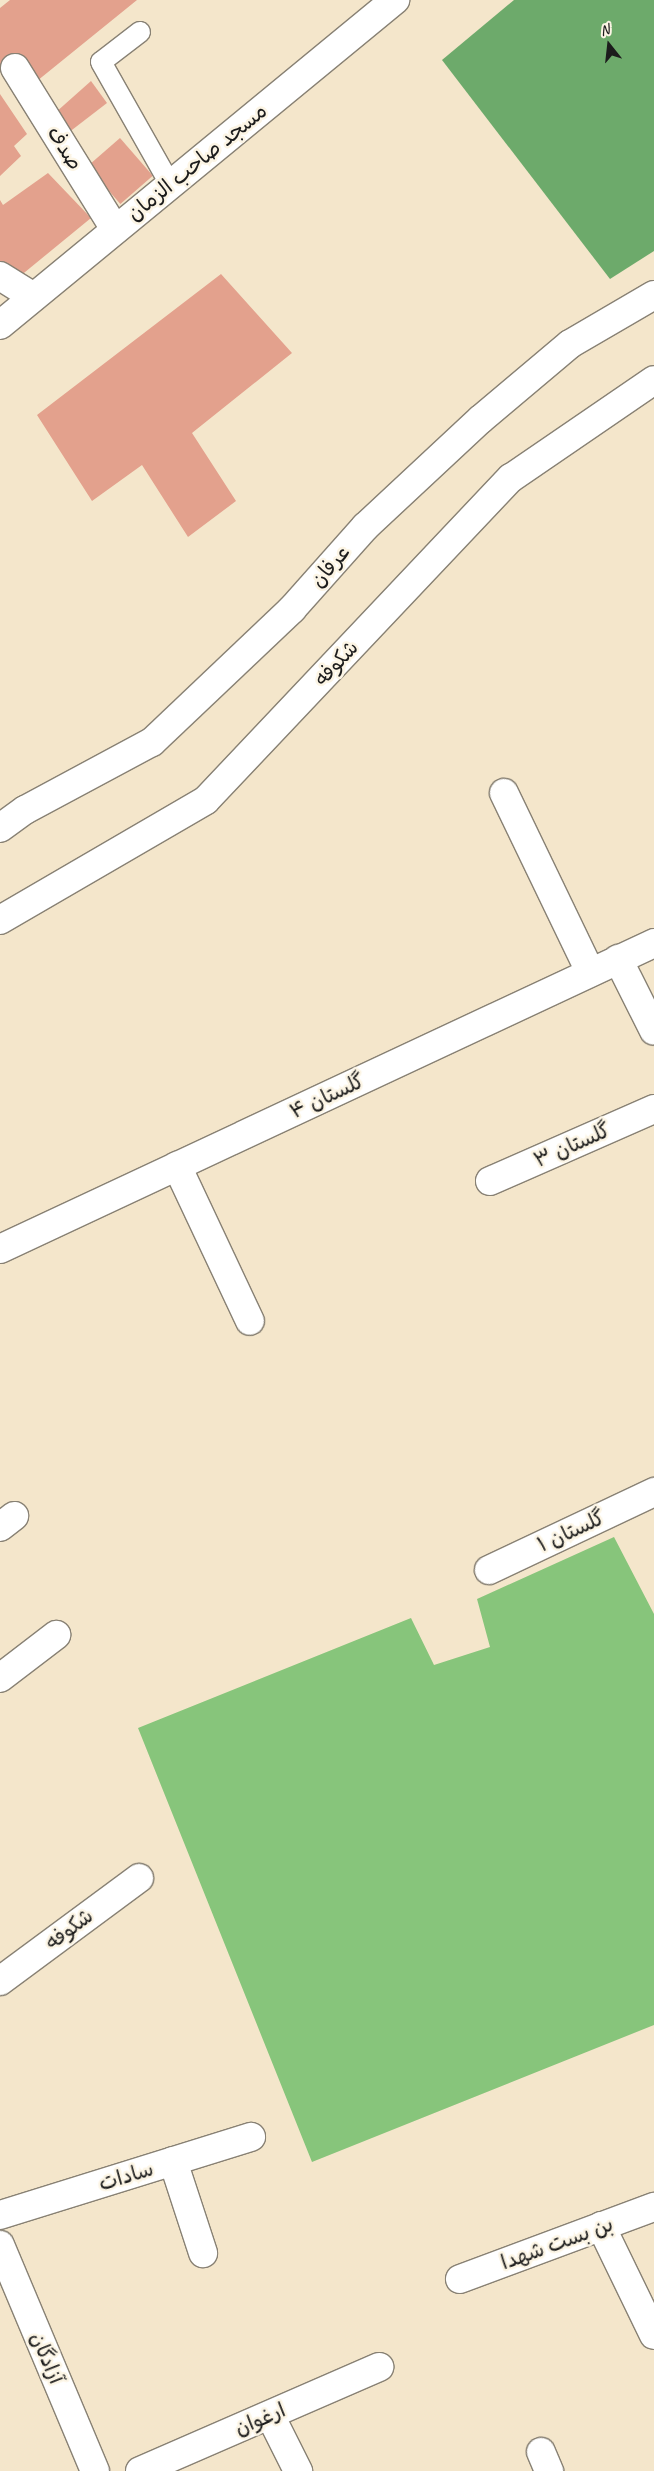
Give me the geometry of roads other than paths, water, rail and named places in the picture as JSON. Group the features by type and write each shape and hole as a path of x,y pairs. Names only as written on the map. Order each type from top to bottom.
{"street":[{"name":"مسجد صاحب الزمان","path":"0,325 395,0"},
{"name":"صدف","path":"15,68 115,229"},
{"path":"0,276 33,297"},
{"name":"عرفان","path":"0,828 25,810 152,742 292,610 365,527 481,420 570,344 654,294"},
{"name":"شکوفه","path":"0,920 206,800 511,478 654,380"},
{"path":"504,793 590,972"},
{"name":"گلستان ۴","path":"0,1249 654,943"},
{"path":"618,959 654,1031"},
{"name":"گلستان ۳","path":"490,1182 654,1109"},
{"path":"177,1166 250,1321"},
{"name":"گلستان ۱","path":"489,1570 654,1492"},
{"path":"0,1678 56,1635"},
{"name":"شکوفه","path":"0,1981 139,1878"},
{"name":"سادات","path":"0,2215 251,2137"},
{"path":"173,2162 203,2253"},
{"name":"بن بست شهدا","path":"460,2279 654,2207"},
{"path":"601,2226 654,2335"},
{"name":"آزادگان","path":"0,2245 94,2471"},
{"name":"ارغوان","path":"140,2471 379,2367"},
{"path":"270,2414 298,2471"}],"lane":[{"path":"140,32 101,62 170,184"}]}
